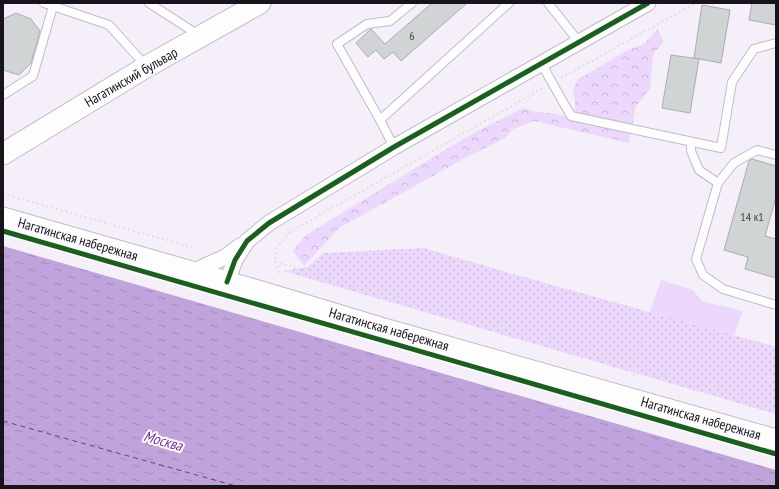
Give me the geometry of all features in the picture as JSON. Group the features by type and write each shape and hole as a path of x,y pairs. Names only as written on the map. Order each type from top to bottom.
{"main road":[{"name":"Нагатинский бульвар","path":"3,154 146,67 260,3"},
{"name":"Нагатинская набережная","path":"3,218 391,331 776,440"}],"street":[{"path":"192,272 225,257 269,223 394,148 648,3"},
{"path":"227,282 235,260 247,241"}],"lane":[{"path":"44,3 109,25 146,67"},
{"path":"149,3 201,36"},
{"path":"394,148 337,44 367,24 390,21 412,3"},
{"path":"380,120 509,3"},
{"path":"548,3 579,42"},
{"path":"3,95 33,76 53,6"},
{"path":"541,63 571,116 721,148 732,82 754,49 776,43"},
{"path":"691,142 691,152 699,170 718,183"},
{"path":"776,155 757,150 734,163 718,183 696,259 703,275 723,289 776,305"}],"path":[{"path":"280,274 275,262 275,252 290,232 696,3"},
{"path":"3,194 195,248"},
{"path":"275,262 634,363 776,406"},
{"path":"634,376 634,338 776,380"}],"green space":[{"path":"658,29 663,42 653,55 650,89 636,106 629,143 534,121 513,129 505,138 469,156 339,228 304,266 293,251 306,235 468,136 523,108 575,119 575,100 573,91 577,80 626,51 644,44"},
{"path":"424,248 776,347 776,414 283,271 308,267 323,253"},
{"path":"661,280 693,290 702,301 743,311 734,335 650,312"}],"water":[{"name":"Москва","path":"3,246 776,470 776,486 3,486"}],"building":[{"path":"432,3 467,3 401,61 393,52 384,59 376,50 368,57 356,43 371,29 385,44"},
{"path":"752,3 776,3 776,25 749,20"},
{"path":"702,5 730,10 721,63 694,58"},
{"path":"16,13 31,19 40,31 31,63 19,75 3,70 3,19"},
{"path":"671,55 699,59 690,113 662,108"},
{"path":"752,159 776,166 776,197 765,236 776,239 776,278 745,269 748,257 724,250 749,161"}],"ferry route":[{"path":"3,421 236,486"}],"cycle path":[{"path":"227,282 235,260 247,241 269,223 394,147 648,3"},
{"path":"3,231 776,454"}]}
